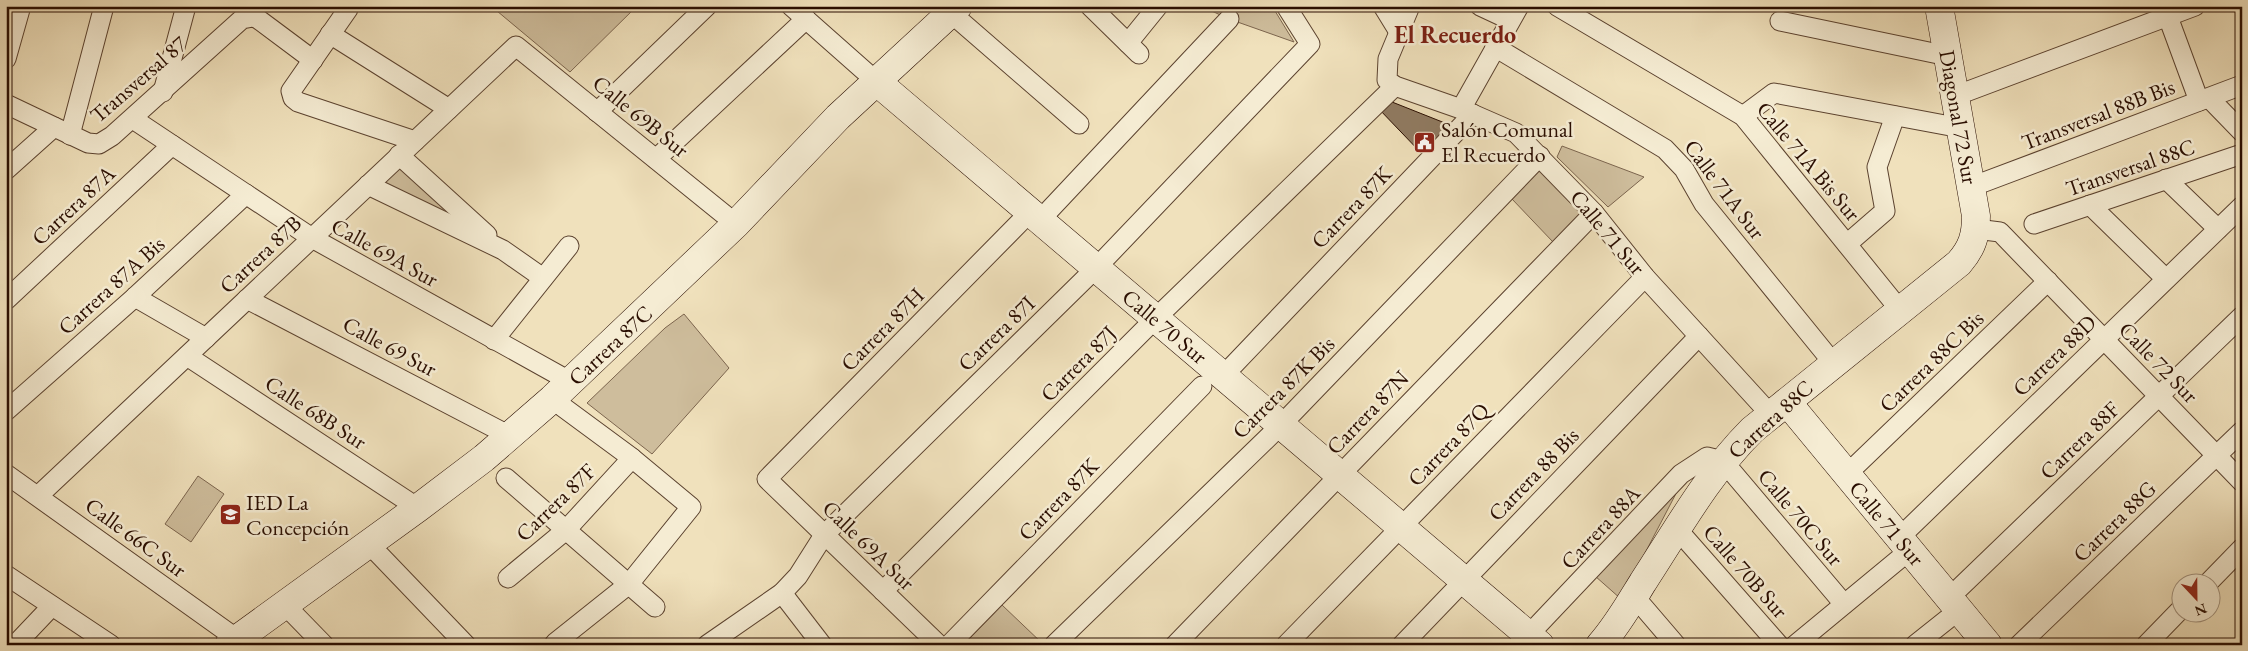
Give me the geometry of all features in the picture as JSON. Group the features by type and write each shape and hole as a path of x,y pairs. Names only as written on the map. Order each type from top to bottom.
{"street":[{"path":"6,59 21,6"},
{"path":"6,170 62,131 104,6"},
{"path":"163,92 186,6"},
{"path":"597,112 707,6"},
{"name":"Calle 70 Sur","path":"791,6 877,82 1156,318 1213,381 1281,424 1464,580 1529,641"},
{"path":"1090,6 1133,48 1158,6"},
{"name":"Carrera 87I","path":"707,645 782,592 798,576 824,535 1096,268 1310,44 1286,6"},
{"path":"1383,6 1399,32"},
{"path":"1391,83 1388,59 1410,6"},
{"path":"1480,6 1515,13"},
{"name":"Calle 71A Bis Sur","path":"1557,6 1743,116 1900,310"},
{"name":"Diagonal 72 Sur","path":"1939,6 1971,187 1988,230"},
{"path":"1955,96 2166,11 2195,6"},
{"path":"345,8 330,34 291,91 293,98 298,102 415,141"},
{"path":"954,9 1079,124"},
{"name":"Carrera 87C","path":"233,642 418,508 510,436 562,391 736,224 838,117 954,9"},
{"path":"2166,11 2204,99 2242,132"},
{"name":"Carrera 87K","path":"949,645 1213,381 1467,112 1496,47 1515,13"},
{"name":"Transversal 87","path":"62,131 88,143 99,144 133,119 242,20 253,17 258,19 313,60"},
{"path":"656,160 806,19"},
{"name":"Carrera 87H","path":"767,479 1035,216 1229,19"},
{"path":"1780,21 1948,56"},
{"path":"330,34 449,109"},
{"name":"Calle 69B Sur","path":"516,46 736,224"},
{"name":"Carrera 87B","path":"38,496 516,46"},
{"name":"Calle 71A Sur","path":"1496,47 1665,149 1684,168 1704,204 1834,364"},
{"name":"Calle 71 Sur","path":"1391,83 1516,133 1594,213 1645,277 1699,336 1779,408 1847,474 1988,645"},
{"name":"Carrera 87J","path":"883,591 1391,83"},
{"name":"Transversal 88B Bis","path":"1971,187 2242,85"},
{"path":"1743,116 1774,93 1960,128"},
{"path":"6,104 62,131"},
{"path":"1847,244 1885,211 1878,167 1895,116"},
{"name":"Calle 69A Sur","path":"133,119 312,238 494,340 562,391 632,458 691,506 629,584"},
{"name":"Carrera 87A","path":"6,300 172,145"},
{"name":"Transversal 88C","path":"2034,224 2242,154"},
{"path":"400,156 503,250 544,278"},
{"name":"Carrera 87K Bis","path":"1054,645 1281,424 1540,156"},
{"path":"2166,179 2218,229"},
{"path":"368,185 503,250"},
{"name":"Carrera 87A Bis","path":"6,411 135,297 246,194"},
{"path":"2090,206 2166,279"},
{"name":"Carrera 88D","path":"1795,645 1844,604 2104,340 2242,206"},
{"name":"Carrera 87N","path":"1175,645 1594,213"},
{"name":"Carrera 88C","path":"1600,645 1723,461 1752,430 1959,262 1969,252 1974,242 1988,230"},
{"name":"Calle 72 Sur","path":"1988,230 2048,281 2242,482"},
{"path":"494,340 569,246"},
{"name":"Carrera 87Q","path":"1286,645 1645,277"},
{"name":"Carrera 88C Bis","path":"1847,474 2048,281"},
{"path":"135,297 206,338"},
{"name":"Calle 69 Sur","path":"247,299 510,436"},
{"name":"Carrera 88F","path":"1915,645 2159,396 2242,316"},
{"name":"Carrera 88 Bis","path":"1402,645 1699,336"},
{"name":"Calle 68B Sur","path":"187,356 418,508"},
{"name":"Carrera 88G","path":"2019,645 2242,431"},
{"name":"Carrera 88A","path":"1529,641 1681,474 1707,457 1723,461"},
{"name":"Carrera 87F","path":"508,578 566,530 632,458"},
{"name":"Calle 70C Sur","path":"1723,461 1844,604"},
{"name":"Calle 66C Sur","path":"6,474 233,642"},
{"path":"506,478 655,606"},
{"name":"Calle 69A Sur","path":"767,479 939,645"},
{"name":"Calle 70B Sur","path":"1677,529 1779,645"},
{"path":"370,544 466,645"},
{"path":"2216,574 2242,548"},
{"path":"6,575 111,645"},
{"path":"555,643 629,584"},
{"path":"782,592 822,645"},
{"path":"1634,596 1676,645"},
{"path":"285,605 324,645"},
{"path":"15,645 52,606"},
{"path":"2146,645 2170,620"}],"shaded area":[{"path":"491,6 637,6 570,72"},
{"path":"1201,6 1272,6 1294,42 1229,19"},
{"path":"1562,146 1644,177 1608,207 1557,157"},
{"path":"399,168 487,239 379,185"},
{"path":"1541,168 1583,211 1553,242 1512,199"},
{"path":"684,314 729,368 652,454 587,403 665,328"},
{"path":"198,476 224,494 191,542 165,524"},
{"path":"1681,484 1621,599 1595,576"},
{"path":"1002,605 1044,645 963,645"}],"building":[{"name":"Salón Comunal El Recuerdo","path":"1387,100 1455,127 1424,156 1378,108"}],"place":[{"name":"Salón Comunal El Recuerdo","path":"1425,142"},
{"name":"IED La Concepción","path":"230,515"}],"district":[{"name":"El Recuerdo","path":"1455,35"}]}
